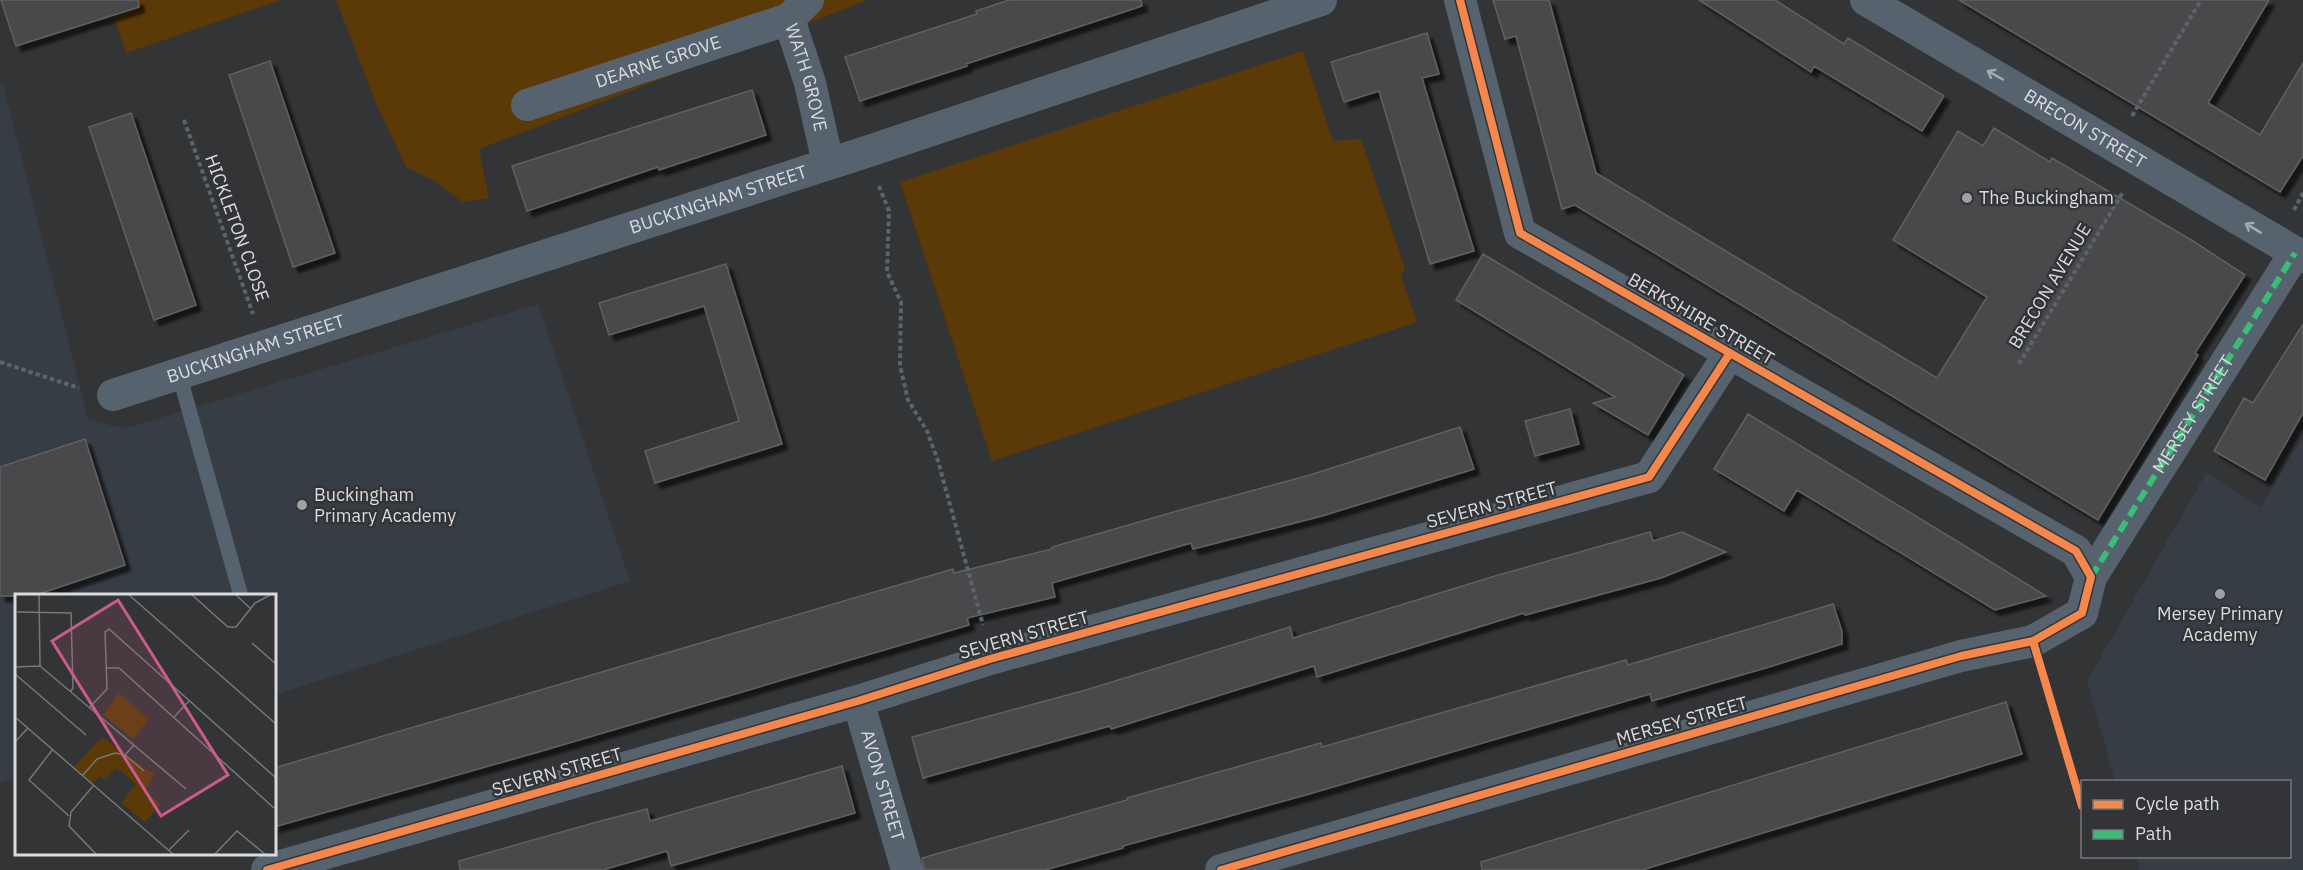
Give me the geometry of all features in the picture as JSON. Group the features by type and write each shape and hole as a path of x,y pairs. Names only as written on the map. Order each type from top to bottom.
{"street":[{"name":"BUCKINGHAM STREET","path":"113,395 828,162 866,152 1321,0"},
{"name":"BERKSHIRE STREET","path":"1460,0 1520,233 1730,353 2084,564"},
{"name":"BRECON STREET","path":"1866,0 2299,255"},
{"name":"DEARNE GROVE","path":"527,105 798,10"},
{"name":"WATH GROVE","path":"798,10 810,83 828,162"},
{"name":"MERSEY STREET","path":"1221,870 1961,656 2033,641 2082,613 2084,564 2299,255"},
{"name":"SEVERN STREET","path":"267,870 858,701 990,658 1649,477 1730,353"},
{"name":"AVON STREET","path":"858,701 907,870"}],"lane":[{"path":"179,374 240,594"}],"path":[{"path":"2115,145 2201,0"},
{"path":"866,152 889,211 887,272 901,302 900,365 908,400 927,431 938,461 990,658"},
{"path":"0,363 96,393 113,395"}],"shaded area":[{"path":"108,0 281,0 126,53"},
{"path":"336,0 868,0 479,149 489,198 463,202 433,180 406,167 376,103"},
{"path":"1303,51 1333,141 1361,139 1405,268 1401,276 1417,322 992,461 900,182"},
{"name":"Buckingham Primary Academy","path":"3,85 88,419 123,429 538,304 630,581 276,695 276,594 15,594 15,777 0,783 0,86"},
{"name":"Mersey Primary Academy","path":"2301,440 2303,441 2303,870 2140,870 2136,858 2291,858 2291,780 2115,780 2087,681 2206,473 2260,507"}],"building":[{"path":"1,0 138,0 139,7 16,46"},
{"path":"1009,0 1141,0 1142,6 860,101 845,57 977,14 976,11"},
{"path":"1493,0 1549,0 1596,173 1937,378 1987,297 1893,240 1958,131 1983,146 1994,128 2050,162 2052,158 2193,241 2245,275 2195,353 2198,355 2098,520 1575,205 1562,209 1516,36 1505,39"},
{"path":"1699,0 1775,0 1844,44 1848,38 1944,96 1922,131 1814,66 1811,72"},
{"path":"1959,0 2269,0 2208,103 2260,135 2303,63 2303,156 2280,192"},
{"path":"1427,33 1439,74 1422,78 1474,251 1430,264 1379,91 1344,102 1331,62"},
{"path":"270,61 335,253 293,267 229,75"},
{"path":"752,90 766,135 659,170 658,167 527,211 512,166"},
{"path":"131,113 196,305 154,320 89,127"},
{"path":"1483,254 1684,375 1648,435 1593,403 1615,397 1456,300"},
{"path":"726,264 782,444 655,483 645,451 739,421 704,306 609,335 599,303"},
{"path":"2303,324 2303,413 2265,480 2214,451 2244,398 2253,403"},
{"path":"1570,409 1579,444 1535,456 1525,421"},
{"path":"1748,414 2046,596 1995,610 1797,490 1784,511 1714,469"},
{"path":"1460,427 1474,469 1322,516 1193,549 1191,543 1052,583 1055,597 967,618 969,625 276,826 276,767 953,569 954,573 1052,549 1052,547 1177,511 1310,475"},
{"path":"85,439 125,565 39,594 0,596 0,467"},
{"path":"1650,532 1653,541 1682,532 1726,552 1661,578 1525,615 1524,613 1317,677 1314,666 1111,729 1110,726 923,778 912,737 1086,690 1290,627 1293,638 1495,576"},
{"path":"1833,604 1842,631 1842,644 1769,667 1652,701 1650,694 1045,870 924,870 922,858 1127,800 1127,798 1321,743 1322,747 1626,660 1628,665"},
{"path":"2006,702 2022,754 1642,870 1482,870 1481,862"},
{"path":"842,766 855,813 671,866 667,851 603,870 460,870 459,861 597,822 647,809 650,821"}],"marked path":[{"path":"2091,577 2295,253"}],"cycle path":[{"path":"1221,870 1961,656 2033,641 2082,613 2091,577 2076,551 1520,233 1460,0"},
{"path":"267,870 858,701 990,659 1649,477 1730,353"},
{"path":"2033,641 2081,803"}],"place":[{"name":"The Buckingham","path":"1967,198"},
{"name":"Buckingham Primary Academy","path":"302,505"},
{"name":"Mersey Primary Academy","path":"2220,594"}]}
